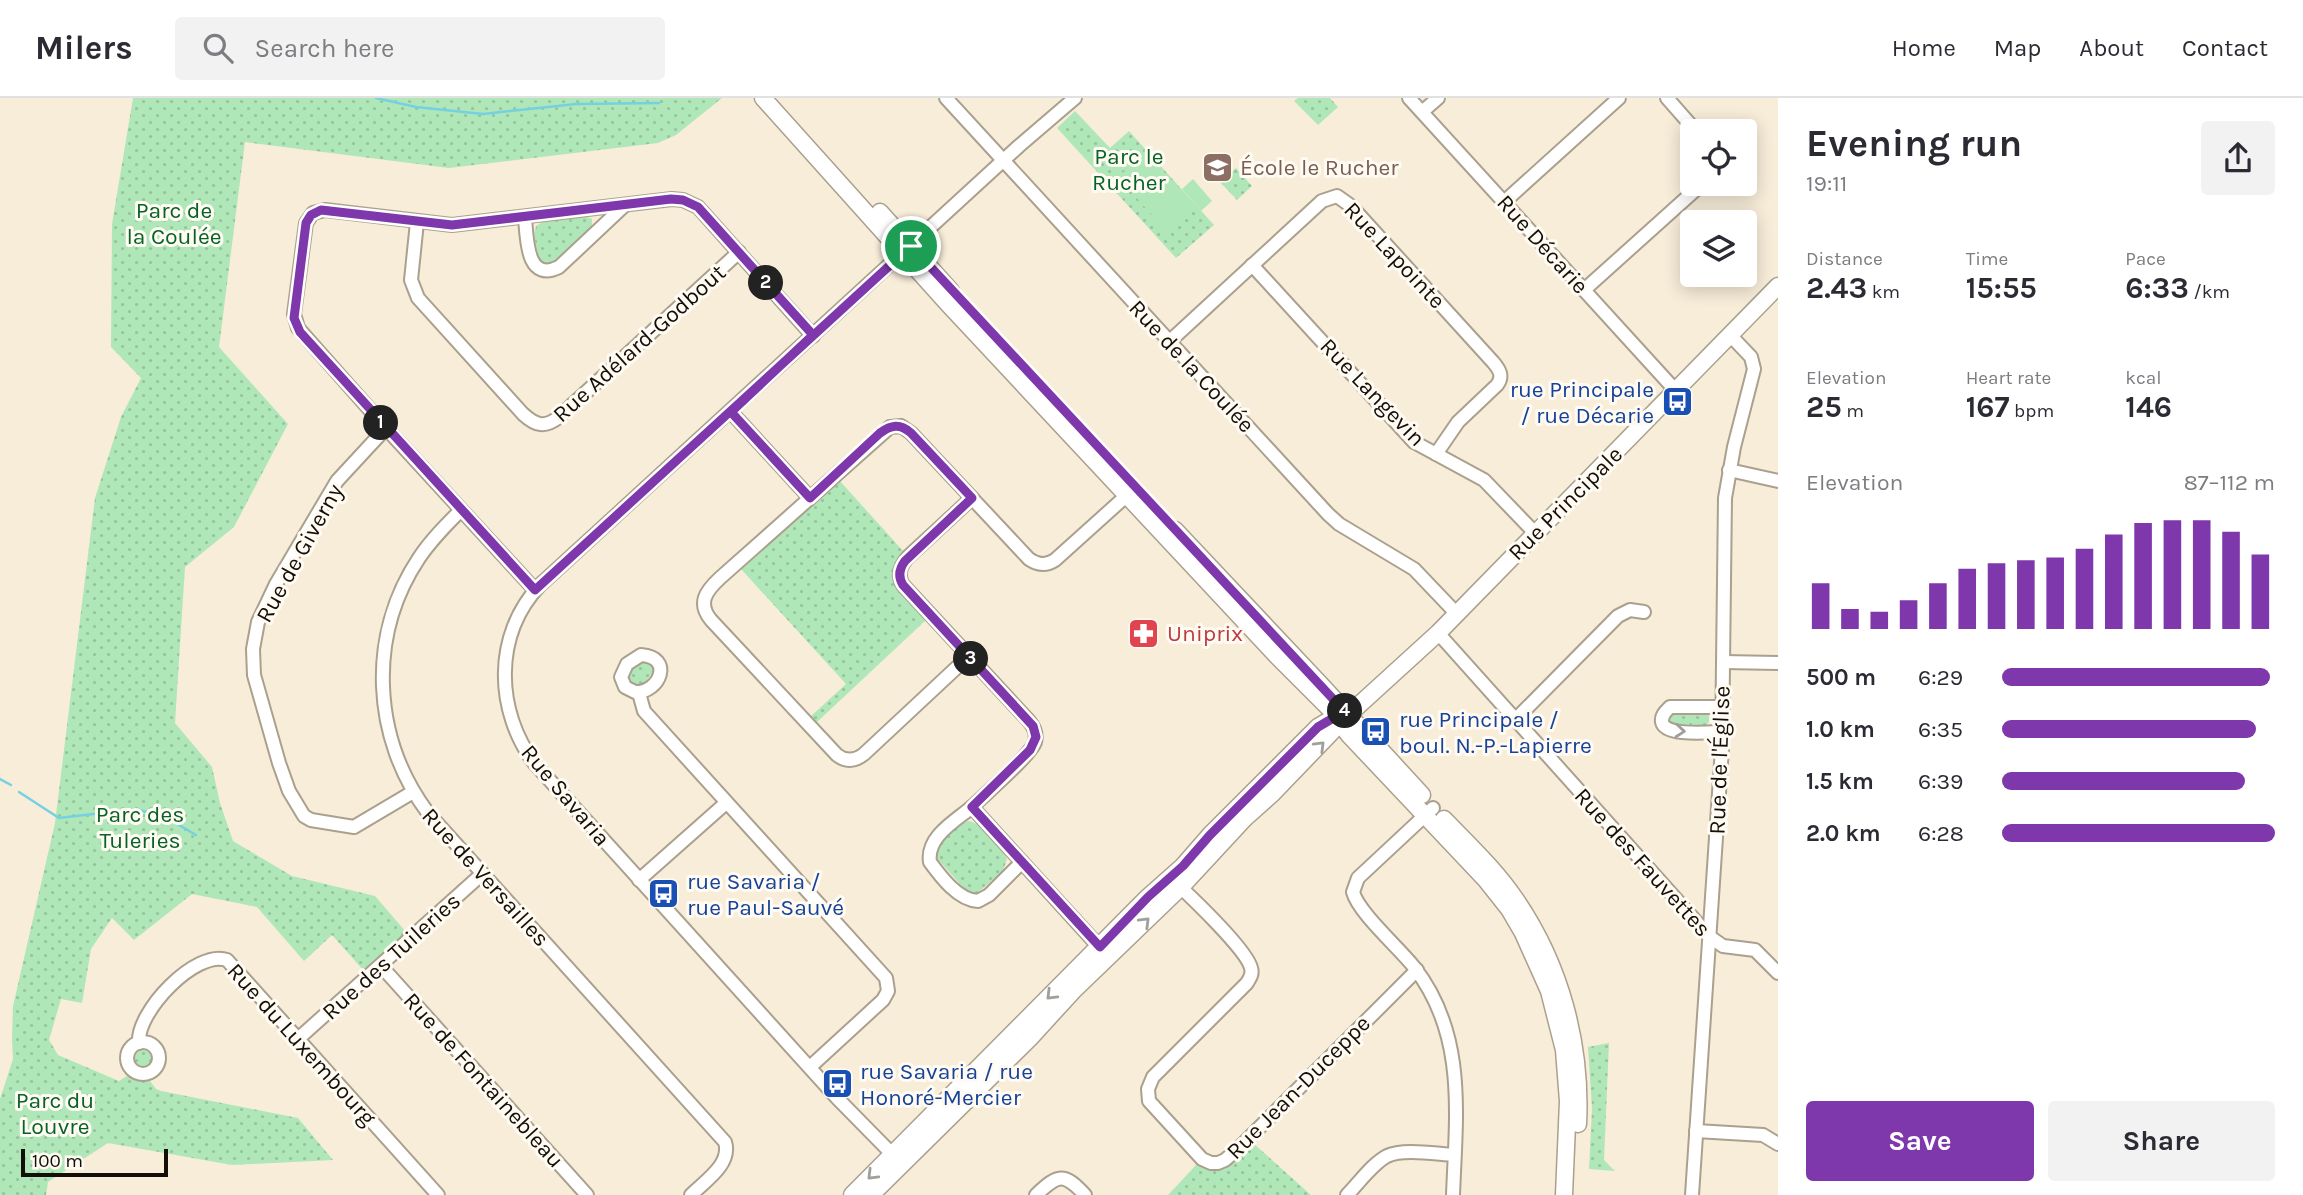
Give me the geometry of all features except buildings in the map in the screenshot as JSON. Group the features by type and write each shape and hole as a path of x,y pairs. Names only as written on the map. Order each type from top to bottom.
{"street":[{"path":"763,98 1341,719 1429,811 1489,866 1515,899 1536,933 1556,977 1569,1018 1577,1072 1575,1195"},
{"path":"777,98 906,250"},
{"name":"Rue de la Coulée","path":"946,98 1333,520 1413,569 1456,613"},
{"name":"Rue Savaria","path":"897,1159 810,1068 540,770 516,734 506,702 504,669 510,636 535,590 1075,98"},
{"name":"Rue Décarie","path":"1409,98 1676,391"},
{"path":"1422,112 1438,98"},
{"path":"1504,202 1619,98"},
{"path":"1667,98 1685,119"},
{"name":"Rue Lapointe","path":"1170,341 1322,201 1338,196 1344,199 1493,362 1500,373 1497,385 1464,415 1436,454"},
{"path":"1584,290 1689,196"},
{"path":"535,590 300,332 294,314 305,226 311,215 325,209 452,225 671,199 688,202 698,207 813,335"},
{"path":"525,218 532,261 540,269 550,270 559,267 625,205"},
{"name":"Rue Adélard-Godbout","path":"417,222 411,280 418,298 523,414 533,423 541,425 548,425 559,417 739,253"},
{"name":"Rue Langevin","path":"1252,265 1414,442 1485,480 1535,533"},
{"name":"Rue Principale","path":"852,1195 897,1159 1104,951 1148,897 1176,883 1273,793 1341,719 1438,632 1778,286"},
{"name":"Rue de l'Église","path":"1692,1195 1723,732 1725,498 1729,470 1754,369 1751,357 1731,336"},
{"path":"731,412 810,498"},
{"path":"968,656 860,758 848,760 837,755 707,616 703,604 712,585 880,433 890,427 905,428 911,433 1029,559 1041,565 1055,560 1131,491"},
{"name":"Rue de Giverny","path":"386,428 337,481 276,584 258,622 253,649 254,676 279,763 289,791 304,816 311,820 354,827 412,792"},
{"path":"1729,470 1778,481"},
{"path":"972,498 908,557 899,574 903,585 1030,721 1036,737 1030,750 939,836 931,846 930,862 964,898 978,901 989,895 1022,862"},
{"name":"Rue de Versailles","path":"461,510 414,565 399,595 386,637 382,682 385,716 397,758 412,792 428,813 723,1140 727,1149 724,1160 691,1195"},
{"path":"1515,720 1618,616 1630,610 1644,612"},
{"name":"Rue des Fauvettes","path":"1438,632 1710,937 1723,946 1755,950 1778,973"},
{"path":"1723,662 1778,663"},
{"path":"639,693 644,711 884,976 888,984 887,993 881,1002 810,1068"},
{"path":"1723,707 1670,707 1664,713 1662,722 1664,727 1672,732 1723,732"},
{"path":"639,880 726,803"},
{"path":"972,807 1104,951"},
{"path":"1429,811 1358,878 1353,891 1361,907 1416,970 1439,1012 1450,1044 1457,1084 1453,1195"},
{"path":"1429,811 1509,909 1529,945 1549,991 1562,1039 1567,1077 1564,1195"},
{"name":"Rue des Tuileries","path":"299,1038 482,874"},
{"name":"Rue Jean-Duceppe","path":"1176,883 1241,951 1251,968 1247,983 1153,1077 1148,1089 1149,1101 1208,1163 1223,1162 1237,1150 1416,970"},
{"name":"Rue du Luxembourg","path":"139,1043 139,1031 143,1022 158,999 175,981 205,961 215,957 227,960 438,1195"},
{"name":"Rue de Fontainebleau","path":"381,965 587,1195"},
{"path":"1696,1131 1763,1135 1778,1144"},
{"path":"1347,1195 1382,1160 1391,1155 1400,1152 1454,1155"},
{"name":"Rue Principale","path":"871,1195 897,1159"},
{"path":"1037,1195 1052,1181 1060,1178 1074,1182 1085,1195"}],"green space":[{"path":"133,98 722,98 676,135 658,143 449,168 245,142 219,347 288,424 234,527 185,567 175,723 212,767 220,803 233,841 292,876 375,896 406,932 364,971 332,935 304,961 257,907 192,894 134,940 112,918 91,949 82,1003 61,999 49,1040 58,1055 119,1081 127,1076 137,1081 150,1081 161,1091 298,1118 333,1160 232,1165 108,1143 48,1182 46,1195 0,1195 0,1099 13,1059 13,1006 55,823 95,498 121,417 141,378 111,347 112,224"},
{"path":"1298,98 1330,98 1338,107 1318,125 1294,101"},
{"name":"Parc le Rucher","path":"1075,111 1110,148 1129,131 1214,225 1176,258 1057,128"},
{"path":"1145,153 1192,205 1165,230 1118,177"},
{"path":"1236,168 1252,186 1237,200 1220,182"},
{"path":"1193,179 1212,201 1201,211 1182,189"},
{"path":"584,216 592,219 592,228 554,262 547,264 539,260 534,235 536,226 544,221"},
{"path":"839,480 904,552 896,562 894,580 904,597 926,620 816,723 810,717 846,684 741,569"},
{"path":"641,661 653,665 653,672 643,685 636,686 629,682 629,673"},
{"path":"1671,713 1705,713 1709,716 1709,722 1705,726 1674,727 1668,722"},
{"path":"968,821 985,830 1007,859 1003,871 976,894 966,891 936,857 939,846 947,836"},
{"path":"1609,1043 1604,1160 1615,1171 1589,1169 1592,1108 1588,1047"},
{"path":"143,1050 149,1053 152,1059 149,1065 143,1068 137,1065 134,1059 137,1053"},
{"path":"1253,1143 1311,1195 1168,1195 1197,1164 1215,1170 1222,1169"}],"waterway":[{"path":"376,98 416,107 483,114 576,104 659,103"},
{"path":"0,779 11,785"},
{"path":"19,792 59,818 136,809 167,818 196,835"}],"place":[{"name":"École le Rucher","path":"1217,167"},
{"name":"rue Principale / rue Décarie","path":"1677,402"},
{"name":"Uniprix","path":"1144,633"},
{"name":"rue Principale / boul. N.-P.-Lapierre","path":"1376,732"},
{"name":"rue Savaria / rue Paul-Sauvé","path":"664,894"},
{"name":"rue Savaria / rue Honoré-Mercier","path":"837,1084"}],"route":[{"path":"911,246 731,412 540,584 535,590 300,332 294,318 306,223 311,215 321,210 452,225 671,199 683,200 698,207 813,335 731,412 810,498 880,433 898,426 911,433 972,498 905,561 900,578 903,585 1033,726 1036,737 1034,745 972,807 1100,947 1318,727 1335,717 1348,715 911,246"}],"park label":[{"name":"Parc de la Coulée","path":"174,223"},
{"name":"Parc des Tuleries","path":"140,827"},
{"name":"Parc du Louvre","path":"55,1113"}]}
